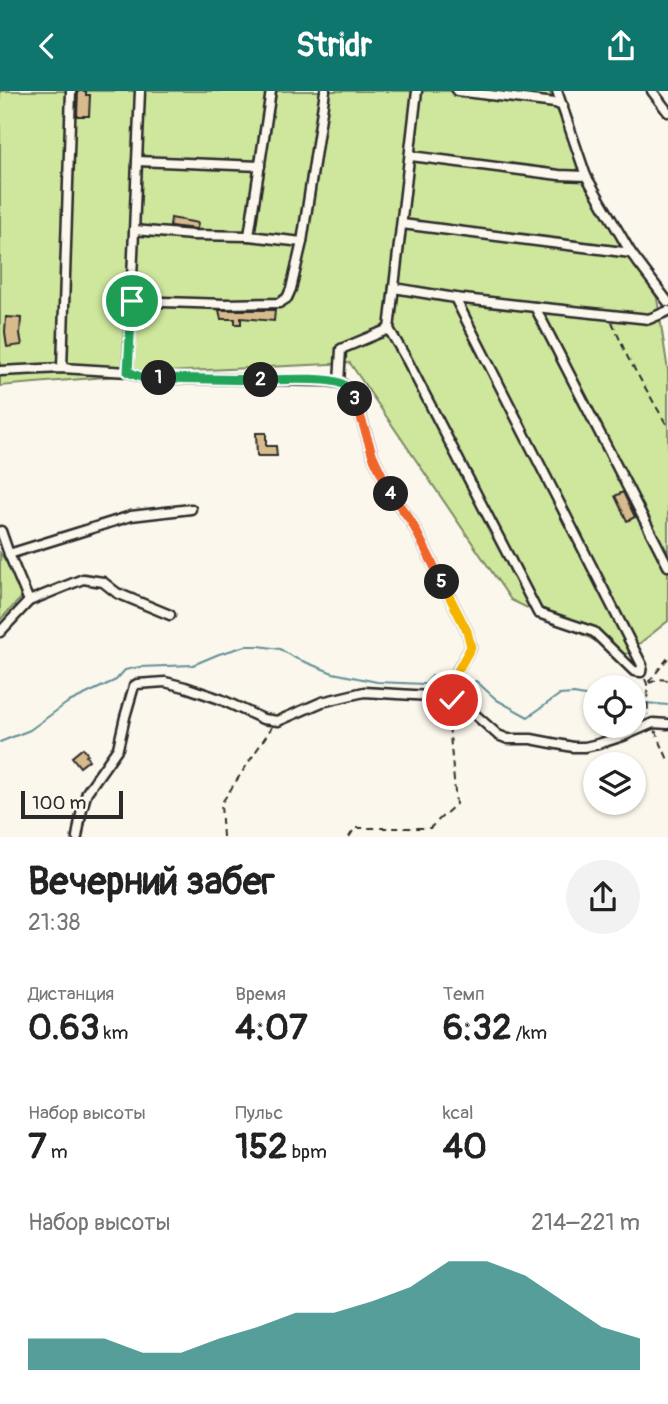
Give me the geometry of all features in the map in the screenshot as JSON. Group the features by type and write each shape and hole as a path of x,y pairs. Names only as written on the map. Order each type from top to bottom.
{"street":[{"path":"62,368 71,91"},
{"path":"128,372 141,91"},
{"path":"249,236 271,91"},
{"path":"132,301 279,303 287,298 292,289 302,242 326,91"},
{"path":"417,91 389,329 414,372 538,613 594,632 634,671 642,672 642,666 455,298"},
{"path":"457,91 563,106"},
{"path":"557,91 586,176 631,253 668,303"},
{"path":"652,91 668,112"},
{"path":"411,156 586,176"},
{"path":"137,161 260,166"},
{"path":"402,224 631,253"},
{"path":"134,230 249,236 302,242"},
{"path":"394,288 455,298 649,319 668,311"},
{"path":"535,307 668,566"},
{"path":"339,383 341,349 389,329"},
{"path":"0,371 62,368 128,372 143,378 342,383 354,395 373,456 392,496 411,521 467,631 471,647 455,675 452,700"},
{"path":"9,554 131,516 191,509"},
{"path":"1,531 29,601"},
{"path":"0,632 29,601 83,579 103,582 117,593 170,615"},
{"path":"77,837 87,792 118,748 135,685 165,682 220,699 263,719 278,721 323,702 364,692 447,697 470,710 498,735 508,739 531,739 573,747 598,744 653,723 668,724"}],"path":[{"path":"609,315 628,358 668,427"},
{"path":"668,657 647,684 668,680"},
{"path":"349,837 355,828 430,828 456,804 448,712 452,700"},
{"path":"223,837 221,804 278,721"}],"green space":[{"path":"0,91 549,91 586,176 657,298 668,371 668,621 625,655 511,600 350,363 165,372 0,386"},
{"path":"0,553 27,592 0,620"}],"building":[{"path":"78,91 86,91 86,95 90,95 89,116 77,116"},
{"path":"171,218 198,223 197,229 170,226"},
{"path":"219,310 275,310 274,321 241,318 241,324 235,324 235,319 221,319"},
{"path":"6,317 21,318 22,345 7,347"},
{"path":"256,433 266,433 266,446 276,446 277,456 257,456"},
{"path":"623,492 635,517 627,521 615,496"},
{"path":"83,748 89,760 80,767 72,757"}],"waterway":[{"path":"0,742 30,730 67,703 116,680 125,670 193,665 246,646 280,649 333,673 377,682 425,684 432,676 451,685"},
{"path":"456,686 464,687 476,681 497,700 528,717 559,695 583,696"},
{"path":"646,703 668,705"}],"route":[{"path":"132,301 128,372 143,378 327,381 342,383 354,395 373,456 392,496 411,521 467,631 471,647 455,675 452,700"}]}
